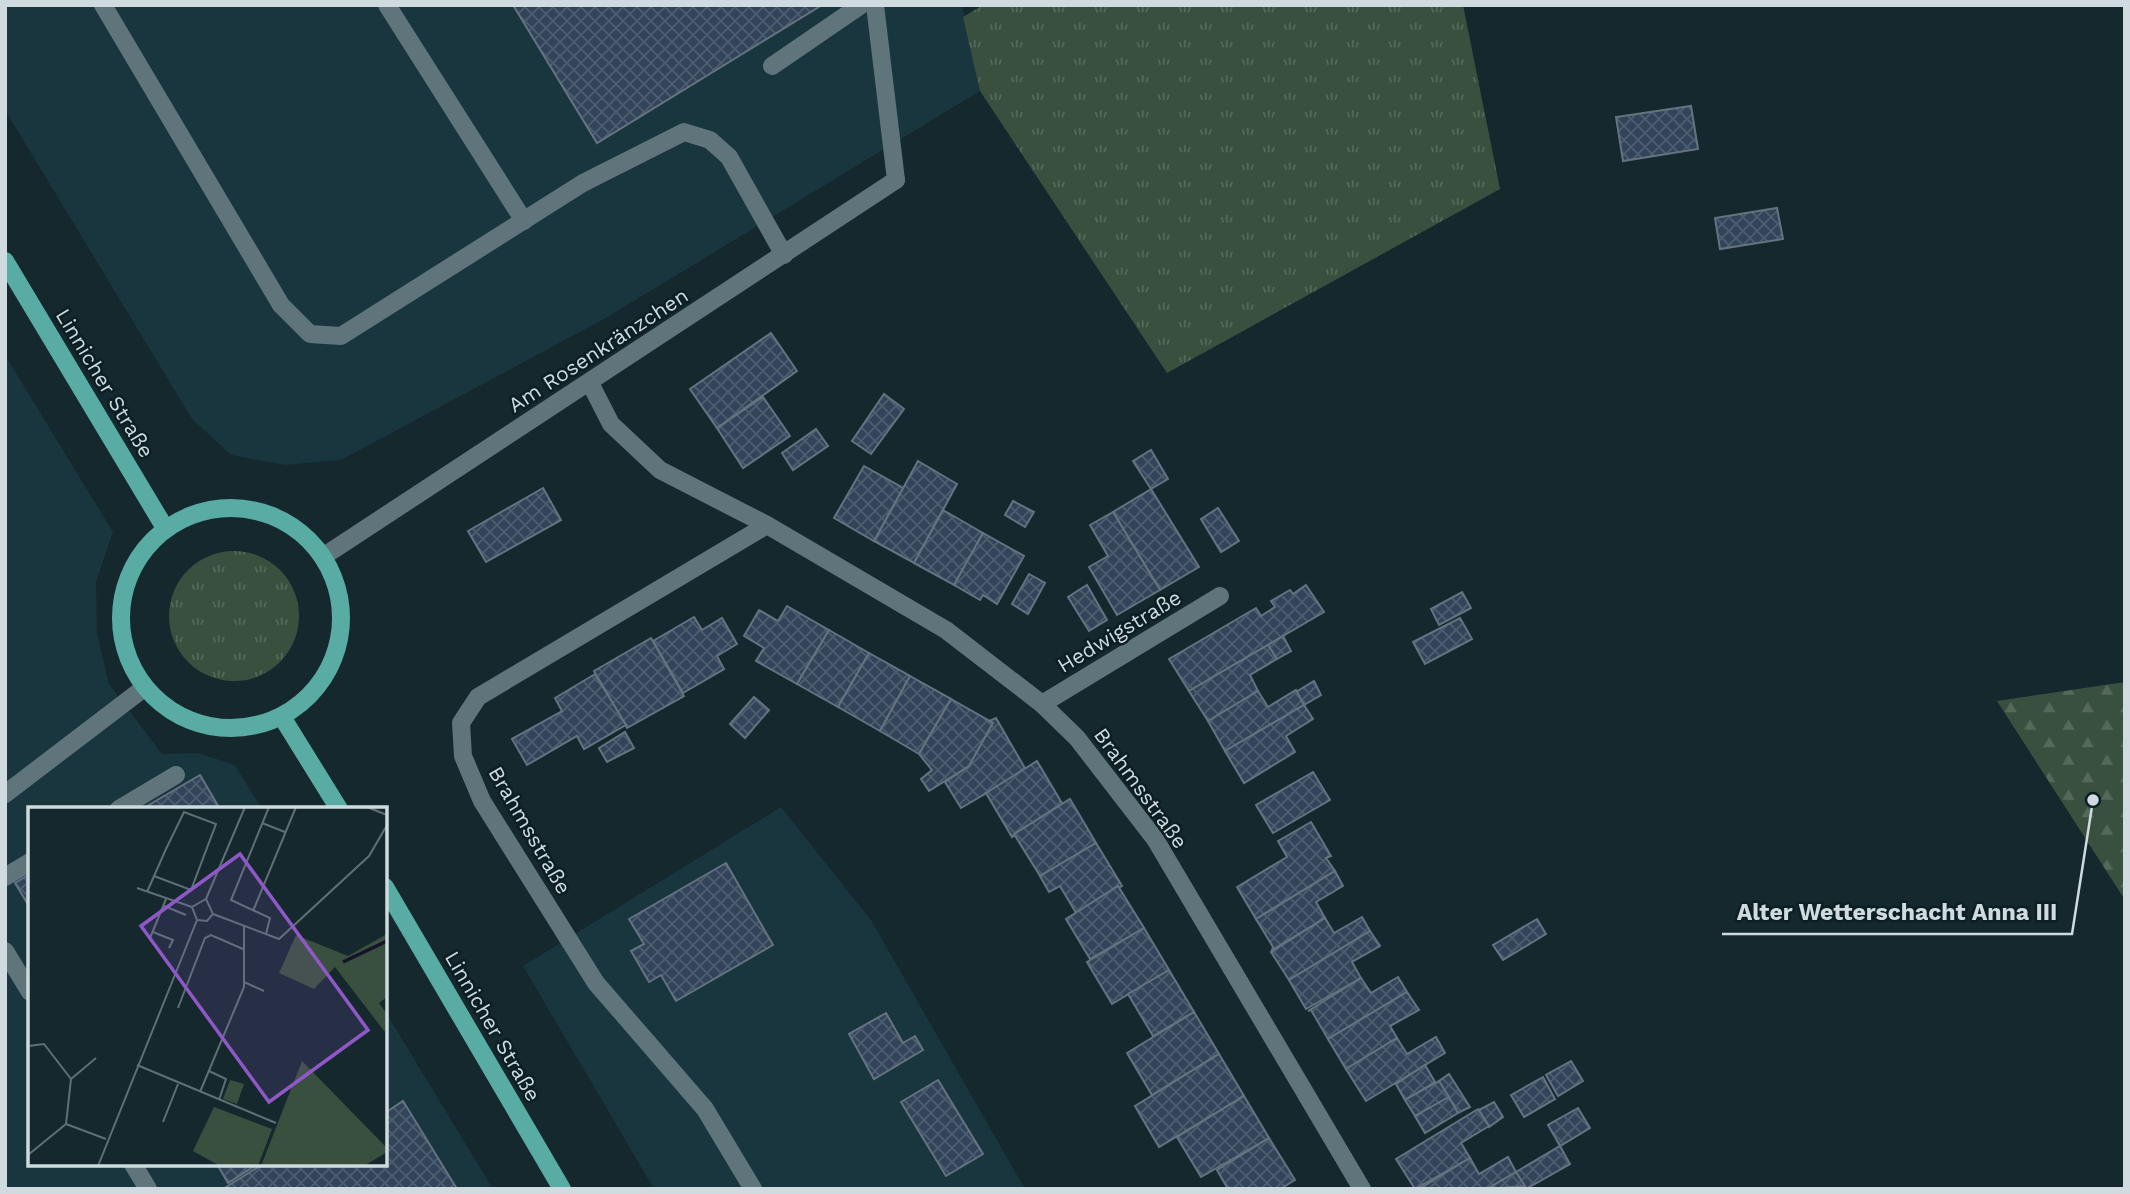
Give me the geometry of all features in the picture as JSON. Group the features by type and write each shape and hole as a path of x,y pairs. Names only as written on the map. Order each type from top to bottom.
{"main road":[{"name":"Linnicher Straße","path":"5,261 165,528"},
{"path":"232,506 267,512 299,530 324,556 341,599 339,646 318,688 282,718 245,729 207,727 172,713 144,688 126,657 120,622 124,586 140,554 165,528 197,512 232,506"},
{"path":"282,718 338,807"},
{"name":"Linnicher Straße","path":"387,890 562,1189"}],"street":[{"path":"103,5 281,305 310,334 341,336 583,183 684,132 710,140 729,157 784,255"},
{"path":"387,5 524,221"},
{"path":"772,65 861,5"},
{"name":"Am Rosenkränzchen","path":"324,556 896,180 875,5"},
{"name":"Brahmsstraße","path":"590,383 611,424 660,470 767,525 946,630 1042,704 1077,738 1155,839 1362,1189"},
{"name":"Brahmsstraße","path":"754,1189 705,1109 596,983 482,801 463,755 461,723 478,697 767,525"},
{"name":"Hedwigstraße","path":"1042,704 1220,596"},
{"path":"5,794 144,688"},
{"path":"122,807 176,775"},
{"path":"5,877 28,863"},
{"path":"5,951 28,989"},
{"path":"135,1166 148,1189"}],"shaded area":[{"path":"5,5 962,5 980,91 606,318 341,460 285,465 231,455 192,419 5,110"},
{"path":"5,355 113,532 96,582 97,633 109,684 162,754 198,753 235,765 261,807 28,807 28,1166 387,1166 387,1014 493,1189 5,1189"},
{"path":"781,807 871,920 1025,1189 654,1189 523,966"}],"green space":[{"path":"983,5 1463,5 1500,189 1167,373 980,91 963,17"},
{"path":"234,551 259,556 280,570 294,591 299,616 294,641 280,662 259,676 234,681 209,676 188,662 174,641 169,616 174,591 188,570 209,556"},
{"path":"2125,682 2125,900 1997,701"}],"building":[{"path":"513,5 822,5 597,143"},
{"path":"1691,106 1698,149 1623,161 1616,117"},
{"path":"1777,208 1783,239 1720,249 1715,218"},
{"path":"771,333 797,371 717,428 690,389"},
{"path":"884,394 904,409 871,454 852,441"},
{"path":"763,397 790,436 743,468 717,428"},
{"path":"816,429 828,446 793,470 782,453"},
{"path":"1151,450 1168,479 1151,489 1133,461"},
{"path":"918,461 957,484 914,563 874,541"},
{"path":"864,466 903,488 874,541 834,518"},
{"path":"543,488 561,520 486,562 468,531"},
{"path":"1151,489 1199,567 1160,590 1113,512"},
{"path":"1013,501 1034,512 1025,527 1005,515"},
{"path":"1218,508 1239,541 1221,552 1201,519"},
{"path":"943,510 983,533 954,585 914,563"},
{"path":"1113,512 1160,590 1117,615 1089,567 1108,556 1090,525"},
{"path":"983,533 1024,556 997,604 983,595 980,600 954,585"},
{"path":"1029,574 1045,583 1028,614 1012,604"},
{"path":"1087,585 1107,620 1089,631 1068,597"},
{"path":"1306,585 1324,612 1189,691 1169,659 1256,608 1261,616 1275,607 1271,601 1290,590 1293,594"},
{"path":"1462,592 1471,608 1439,625 1431,609"},
{"path":"787,606 829,630 797,684 756,661 764,648 744,636 759,610 778,621"},
{"path":"694,617 702,630 722,618 737,644 717,656 724,669 683,693 653,641"},
{"path":"1460,618 1472,639 1425,664 1413,642"},
{"path":"829,630 869,653 838,707 797,684"},
{"path":"1283,636 1291,651 1277,659 1268,645"},
{"path":"651,638 684,696 627,728 594,671"},
{"path":"1268,645 1277,659 1250,675 1258,691 1208,721 1189,691"},
{"path":"869,653 910,676 880,731 838,707"},
{"path":"595,674 626,725 584,749 577,736 527,765 512,739 562,711 555,698"},
{"path":"910,676 951,699 919,754 880,731"},
{"path":"1314,681 1321,695 1304,705 1296,692"},
{"path":"1296,690 1304,705 1225,751 1208,721 1258,691 1268,707"},
{"path":"754,697 769,710 745,738 730,724"},
{"path":"951,699 993,723 969,766 929,791 921,779 932,770 919,754"},
{"path":"1304,705 1313,719 1286,736 1295,752 1244,783 1225,751"},
{"path":"996,718 1026,770 961,808 945,782 969,766 993,723 989,721"},
{"path":"625,732 634,748 607,762 599,748"},
{"path":"1037,761 1063,805 1012,837 986,793"},
{"path":"1313,772 1330,800 1273,833 1256,805"},
{"path":"200,775 219,807 145,807"},
{"path":"1070,799 1096,843 1040,876 1014,834"},
{"path":"1311,822 1331,856 1326,858 1335,871 1256,919 1237,887 1287,857 1278,841"},
{"path":"1096,843 1122,886 1076,913 1060,886 1049,892 1040,876"},
{"path":"726,863 773,945 676,1001 661,975 649,982 631,951 644,944 629,919"},
{"path":"1335,871 1343,886 1316,902 1325,918 1272,950 1273,947 1256,919"},
{"path":"28,875 28,905 15,883"},
{"path":"1118,886 1144,928 1090,959 1066,919"},
{"path":"1362,917 1370,931 1289,980 1271,952 1325,918 1334,933"},
{"path":"1537,919 1546,934 1503,960 1493,945"},
{"path":"1144,928 1169,970 1112,1004 1087,962"},
{"path":"1370,931 1380,946 1352,962 1361,978 1306,1009 1289,980"},
{"path":"1169,970 1194,1012 1153,1036 1128,994"},
{"path":"1398,977 1407,992 1328,1039 1311,1010 1308,1011 1361,978 1371,993"},
{"path":"1407,992 1419,1010 1390,1026 1397,1038 1346,1069 1328,1039"},
{"path":"1194,1012 1219,1054 1152,1095 1127,1053"},
{"path":"886,1013 903,1043 915,1036 923,1050 874,1079 849,1034"},
{"path":"1436,1037 1445,1053 1366,1101 1346,1069 1397,1038 1407,1054"},
{"path":"1219,1054 1244,1096 1159,1147 1135,1106"},
{"path":"1571,1061 1583,1081 1558,1096 1546,1075"},
{"path":"1425,1065 1435,1082 1405,1100 1396,1084"},
{"path":"1449,1074 1470,1107 1458,1113 1439,1081"},
{"path":"1543,1077 1555,1099 1524,1117 1511,1095"},
{"path":"938,1080 983,1154 946,1176 901,1102"},
{"path":"1439,1081 1449,1097 1415,1116 1405,1100"},
{"path":"1244,1096 1269,1138 1201,1177 1177,1137"},
{"path":"1449,1097 1458,1113 1425,1133 1415,1116"},
{"path":"403,1101 457,1189 223,1189 260,1166 387,1166 387,1112"},
{"path":"1494,1102 1503,1117 1489,1127 1479,1110"},
{"path":"1578,1108 1590,1128 1560,1146 1548,1125"},
{"path":"1478,1109 1489,1126 1461,1143 1470,1158 1415,1189 1396,1159"},
{"path":"1269,1138 1295,1180 1280,1189 1228,1189 1217,1170"},
{"path":"1560,1146 1570,1164 1526,1189 1516,1172"},
{"path":"1508,1157 1516,1172 1487,1189 1419,1189 1470,1158 1479,1174"},
{"path":"218,1166 255,1166 228,1183"},
{"path":"1516,1172 1525,1186 1487,1189"}],"place":[{"name":"Alter Wetterschacht Anna III","path":"2093,800"}]}
